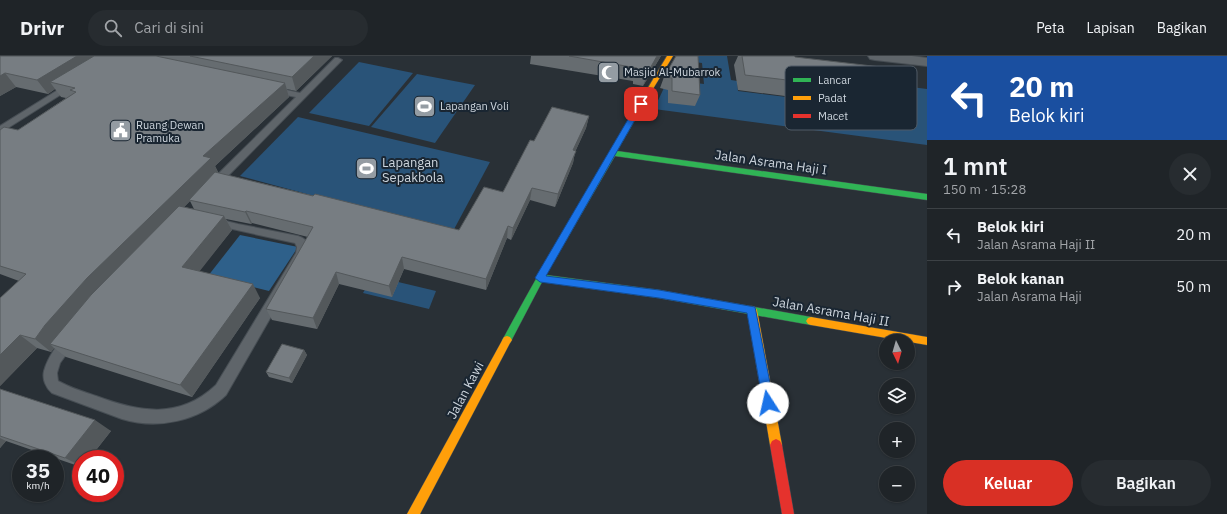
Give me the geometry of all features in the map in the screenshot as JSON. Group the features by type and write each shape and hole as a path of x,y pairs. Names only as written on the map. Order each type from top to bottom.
{"street":[{"name":"Jalan Kawi","path":"413,514 540,278 612,152 670,56"},
{"path":"875,56 927,62"},
{"name":"Jalan Asrama Haji I","path":"612,152 927,197"},
{"name":"Jalan Asrama Haji II","path":"540,278 659,294 927,341"},
{"path":"752,310 788,514"}],"lane":[{"path":"206,192 338,60"},
{"path":"0,130 80,80"},
{"path":"263,88 301,96"},
{"path":"188,212 238,228 298,240 304,248 221,390 209,403 184,412 158,416 144,416 123,413 57,388 52,384 50,373 54,361 60,352 99,304 188,212"}],"shaded area":[{"path":"679,56 727,56 731,80 737,81 738,91 785,97 785,126 654,109","holes":["680,60 702,63 704,84 680,81"]},
{"name":"Lapangan Voli","path":"359,62 413,73 369,126 309,113"},
{"name":"Lapangan Voli","path":"417,74 475,85 435,143 371,127"},
{"path":"917,88 927,89 927,145 813,130 917,130"},
{"name":"Lapangan Sepakbola","path":"298,117 490,162 452,233 240,176"},
{"path":"240,235 298,247 269,291 208,276"},
{"path":"373,276 436,291 429,309 363,293"}],"building":[{"path":"0,56 77,56 37,80 5,73 0,76"},
{"path":"94,56 156,56 285,83 203,156 211,158 87,278 45,325 35,339 20,335 0,355 0,298 26,274 0,266 0,130 4,127 18,130 76,92 70,90 75,88 50,82"},
{"path":"190,56 314,56 292,77"},
{"path":"569,56 657,56 648,72 637,70 637,68"},
{"path":"676,56 698,56 700,95 672,91 672,78 664,77"},
{"path":"742,56 794,56 872,66 785,66 785,80 745,75"},
{"path":"552,107 589,116 573,150 576,151 558,194 532,188 513,228 508,226 486,279 402,257 389,286 336,272 313,318 266,309 313,227 246,211 189,200 215,172 313,196 315,194 459,230 484,187 503,192 530,140 534,141"},
{"path":"179,206 224,216 182,267 253,284 180,385 50,344 91,295"},
{"path":"282,344 304,350 289,378 266,372"},
{"path":"0,389 95,420 65,458 64,450 41,450 0,436"}],"traffic: fast":[{"path":"507,340 540,278 643,101"},
{"path":"612,153 927,197"},
{"path":"540,278 659,294 811,321"}],"traffic: slow":[{"path":"643,101 670,56"},
{"path":"752,310 776,445"},
{"path":"811,321 927,341"},
{"path":"413,514 507,340"}],"traffic: jam":[{"path":"776,445 788,514"}],"place":[{"name":"Masjid Al-Mubarrok","path":"609,72"},
{"name":"Lapangan Voli","path":"425,106"},
{"name":"Ruang Dewan Pramuka","path":"121,131"},
{"name":"Lapangan Sepakbola","path":"367,169"}],"route":[{"path":"641,104 540,278 659,294 752,310 768,403"}]}
